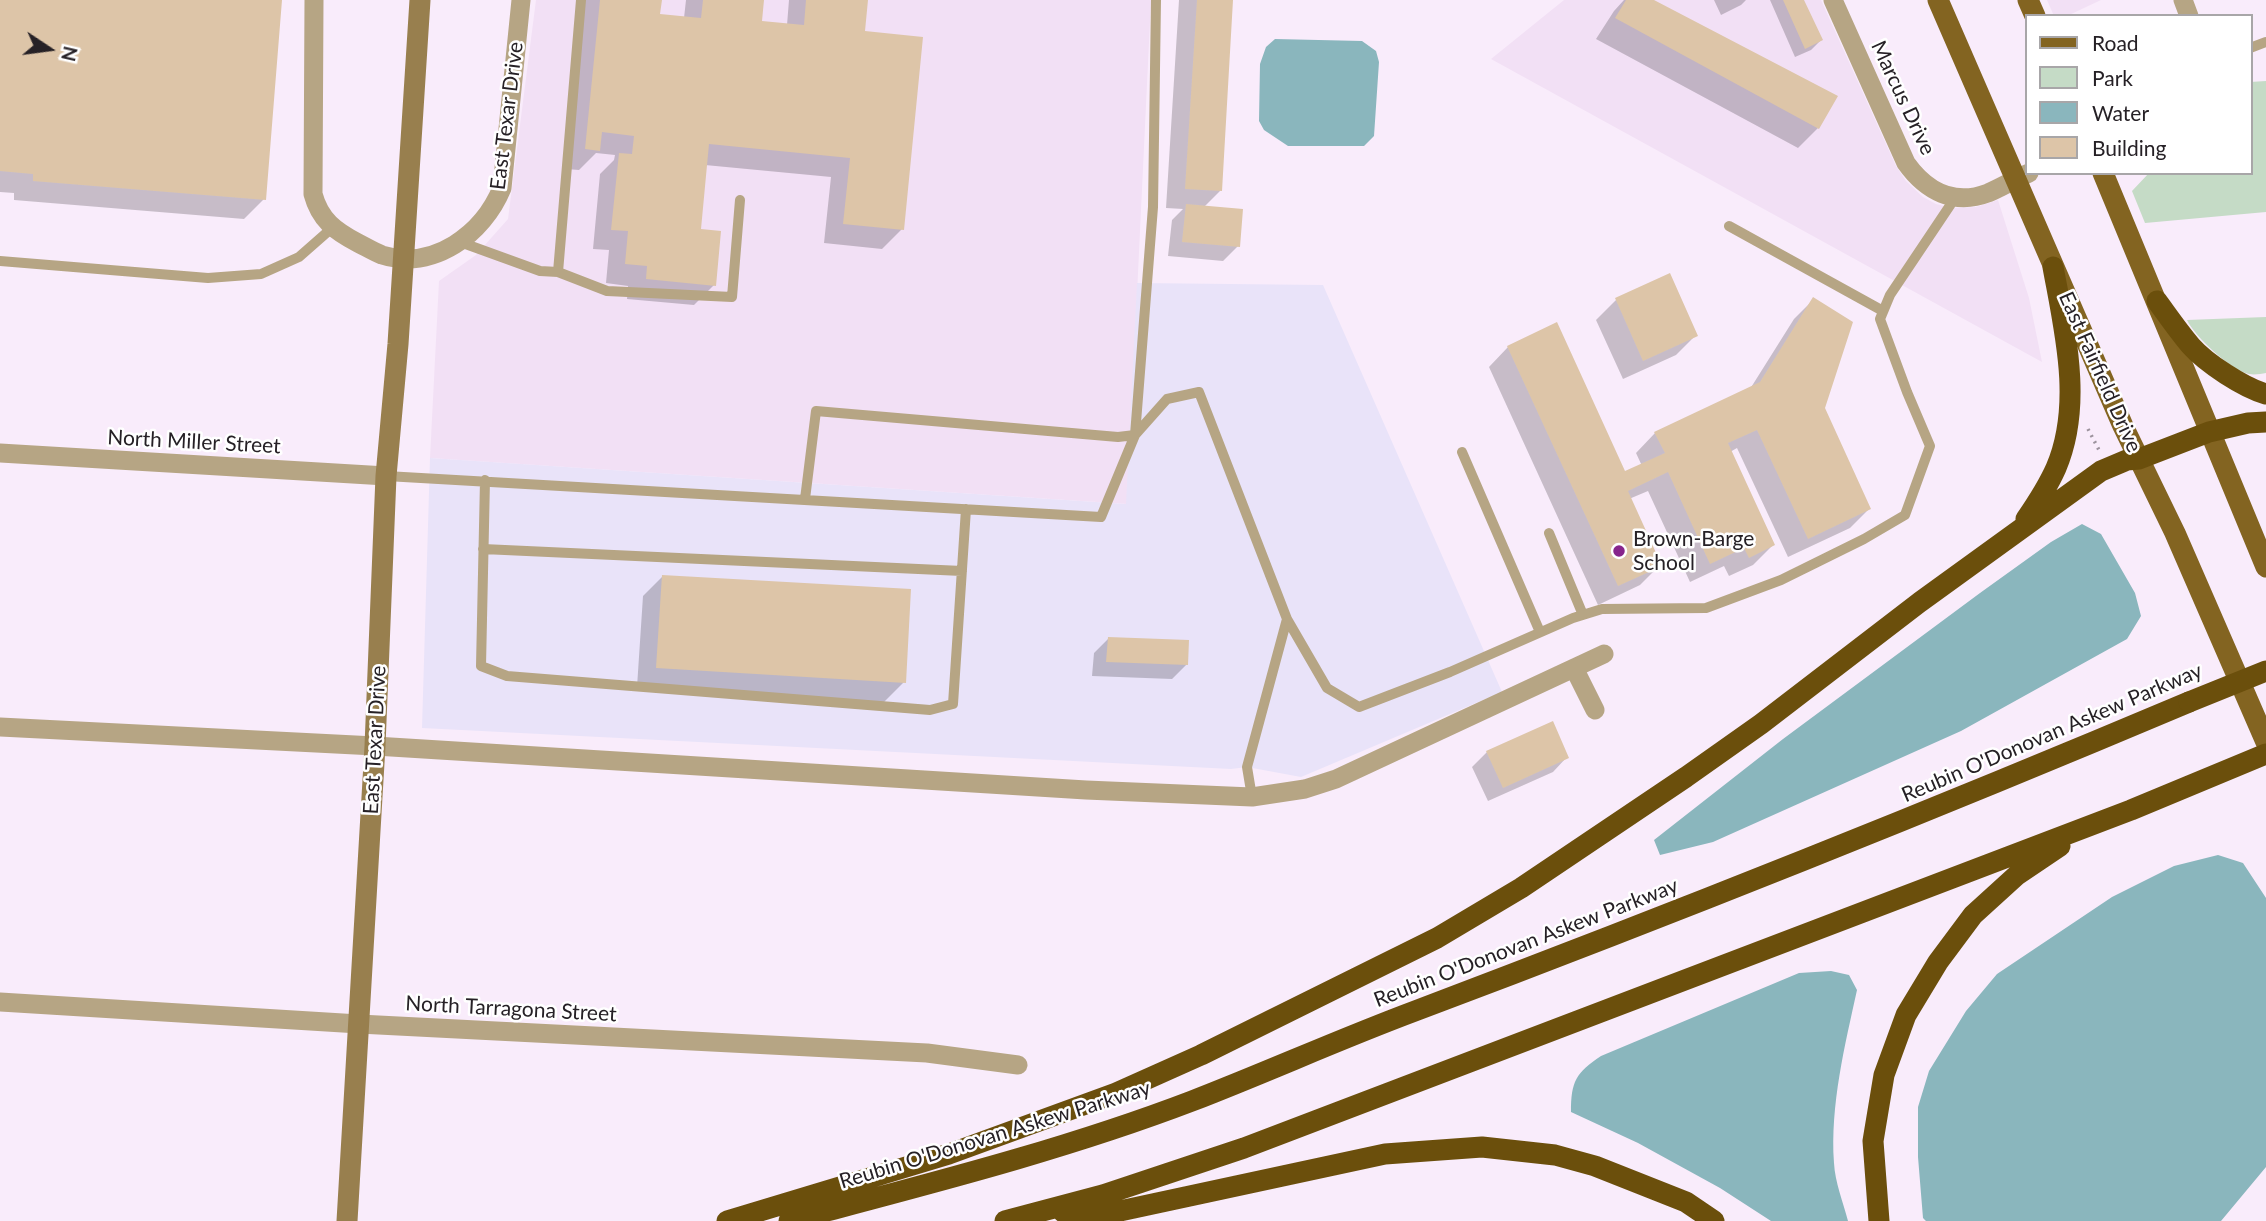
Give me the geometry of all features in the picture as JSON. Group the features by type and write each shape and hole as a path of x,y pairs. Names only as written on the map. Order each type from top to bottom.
{"highway":[{"path":"2020,529 2056,468 2068,423 2070,400 2067,351 2053,267"},
{"path":"2157,301 2193,348 2235,379 2266,394"},
{"path":"727,1221 949,1154 1116,1093 1201,1055 1437,938 1521,888 1686,777 2101,471 2209,432 2248,423 2266,422"},
{"name":"Reubin O'Donovan Askew Parkway","path":"789,1221 1038,1152 1190,1101 1356,1033 1637,928 2266,671"},
{"path":"1005,1221 1103,1195 1244,1149 2131,810 2266,754"},
{"path":"1879,1221 1873,1141 1884,1075 1912,1004 1938,962 1973,915 2017,875 2062,844 2131,810"},
{"path":"1040,1212 1106,1214 1385,1154 1482,1147 1555,1155 1595,1166 1686,1202 1714,1221"}],"main road":[{"name":"East Texar Drive","path":"347,1221 375,746 386,476 420,0"},
{"name":"East Fairfield Drive","path":"1938,0 2023,176 2053,267 2175,533 2266,741"},
{"path":"2105,175 2266,567"}],"street":[{"path":"314,0 313,194 317,209 332,228"},
{"name":"East Texar Drive","path":"332,228 381,255 403,259 421,258 442,252 460,242 486,215 502,188 521,0"},
{"name":"Marcus Drive","path":"1833,0 1906,163 1916,177 1929,188 1941,195 1955,198"},
{"path":"1955,198 1971,198 2023,176"},
{"name":"North Miller Street","path":"0,453 386,476"},
{"path":"0,727 375,746 1086,790 1252,797 1305,789 1336,779 1604,654"},
{"path":"1574,668 1595,710"},
{"name":"North Tarragona Street","path":"0,1002 914,1053 1018,1065"}],"lane":[{"path":"558,272 581,0"},
{"path":"386,476 1101,517 1135,435 1153,208 1156,0"},
{"path":"805,499 816,411 1118,437 1135,435 1167,399 1199,392 1287,619 1327,688 1359,706 1602,609 1706,608 1781,580 1864,539 1905,515 1930,446 1880,319 1890,295 1955,198"},
{"path":"460,242 540,271 558,272 607,291 732,298 740,200"},
{"path":"1729,226 1883,311"},
{"path":"0,261 208,278 261,274 299,257 332,228"},
{"path":"1462,452 1540,632"},
{"path":"485,480 481,666 507,676 930,710 953,704 966,509"},
{"path":"1549,533 1583,615"},
{"path":"483,549 962,570"},
{"path":"1252,797 1247,767 1287,619"}],"path":[{"path":"2085,424 2100,453"}],"shaded area":[{"path":"536,0 1151,0 1127,504 430,458 439,281 476,255 508,219"},
{"path":"1564,0 1821,0 1896,166 1906,181 1923,197 1952,208 1976,207 1998,200 2029,298 2042,362 1491,59"},
{"path":"2047,0 2101,0 2071,14 2053,14"},
{"path":"1137,283 1323,285 1502,692 1301,777 1247,767 1231,769 422,728 430,458 1126,504"}],"green space":[{"path":"2266,81 2266,212 2145,223 2132,191 2147,175 2252,175 2252,82"},
{"path":"2266,317 2266,373 2255,374 2242,372 2224,360 2198,335 2187,320"}],"water":[{"path":"1275,39 1362,41 1376,51 1379,62 1374,136 1364,146 1288,146 1264,130 1259,121 1260,64 1266,47"},
{"path":"2082,524 2101,534 2135,593 2141,616 2127,639 1961,731 1713,842 1660,855 1654,840 1783,739 1980,593 2051,542"},
{"path":"2218,855 2243,863 2266,898 2266,1167 2221,1221 1926,1221 1923,1218 1918,1157 1918,1107 1929,1071 1966,1011 1997,974 2112,897 2174,866"},
{"path":"1831,971 1849,975 1857,990 1840,1075 1833,1141 1836,1177 1848,1221 1771,1221 1720,1188 1638,1143 1571,1112 1572,1093 1577,1079 1601,1056 1799,973"}],"building":[{"path":"0,0 282,0 266,200 33,181 33,174 0,171"},
{"path":"600,0 662,0 660,14 701,18 703,0 764,0 762,21 804,25 806,0 868,0 865,31 923,37 904,230 843,224 850,158 709,144 701,229 721,231 716,286 646,279 647,266 625,264 628,231 611,230 619,153 632,154 634,136 602,132 600,151 585,149"},
{"path":"1197,0 1233,0 1222,191 1185,189"},
{"path":"1626,0 1654,0 1838,96 1819,129 1615,18"},
{"path":"1783,0 1804,0 1823,40 1805,49"},
{"path":"1186,204 1243,209 1240,247 1182,242"},
{"path":"1670,273 1698,336 1643,361 1615,298"},
{"path":"1813,297 1853,322 1825,408 1871,509 1808,539 1757,430 1728,443 1775,545 1749,558 1744,548 1710,564 1668,472 1628,491 1662,566 1618,586 1507,346 1557,322 1625,471 1665,453 1654,432 1760,382"},
{"path":"662,575 911,589 906,683 656,668"},
{"path":"1108,637 1189,640 1188,665 1106,662"},
{"path":"1553,721 1569,758 1503,788 1486,751"}],"place":[{"name":"Brown-Barge School","path":"1619,551"}]}
